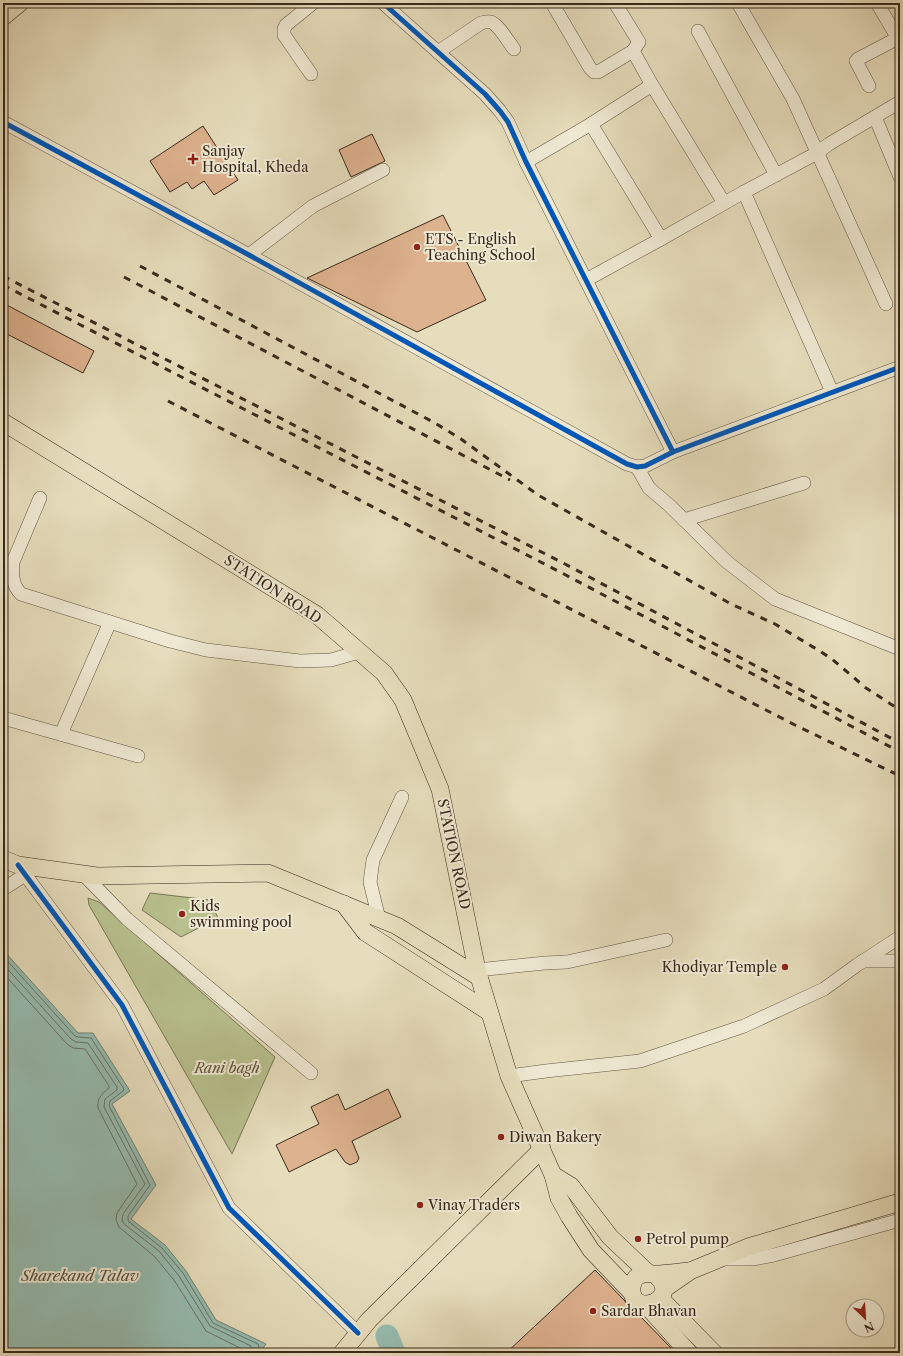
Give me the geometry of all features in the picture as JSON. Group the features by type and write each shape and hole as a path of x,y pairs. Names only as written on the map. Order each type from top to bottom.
{"main road":[{"path":"3,17 20,3"},
{"name":"STATION ROAD","path":"3,422 317,615 384,673 403,700 440,789 478,973 508,1076 542,1149 553,1175 559,1198 569,1216 591,1250 632,1293"},
{"path":"15,866 97,876 268,873 397,926 478,973"},
{"path":"343,904 365,932 490,1012"},
{"path":"342,1353 369,1320 542,1149"},
{"path":"553,1175 571,1186 610,1237 650,1273 660,1279 657,1297 689,1353"},
{"path":"690,1271 650,1273 637,1277 632,1282 632,1293 637,1301 657,1297 690,1271 748,1247 900,1202"},
{"path":"657,1297 714,1353"}],"street":[{"path":"311,74 284,35 284,29 286,25 312,3"},
{"path":"383,3 485,94 508,122 526,162 674,452"},
{"path":"552,3 590,68 594,72 598,72 633,51 639,42 615,3"},
{"path":"738,3 791,94 886,304"},
{"path":"869,86 856,61 858,58 899,40 877,3"},
{"path":"438,52 481,23 487,22 492,22 496,26 514,50"},
{"path":"698,31 776,175"},
{"path":"633,51 724,203"},
{"path":"526,162 591,124 652,85"},
{"path":"586,280 744,192 818,153 829,144 900,102"},
{"path":"875,117 900,177"},
{"path":"3,122 249,255 627,464 637,467 645,466 674,452 900,366"},
{"path":"591,124 661,239"},
{"path":"249,255 313,206 383,170"},
{"path":"744,192 832,392"},
{"path":"637,467 649,488 727,562 776,599 900,649"},
{"path":"684,520 804,483"},
{"path":"40,498 13,562 12,573 17,590 21,594 170,641 206,650 300,661 331,660 359,652"},
{"path":"61,734 110,622"},
{"path":"3,718 138,756"},
{"path":"379,919 370,882 373,860 402,797"},
{"path":"3,889 15,866 122,1005 229,1208 358,1333"},
{"path":"83,874 127,919 311,1073"},
{"path":"508,1076 640,1061 744,1026 824,989 900,937"},
{"path":"478,973 545,963 567,962 666,940"},
{"path":"863,961 900,961"},
{"path":"718,1260 753,1259 774,1255 900,1220"}],"green space":[{"name":"Kids swimming pool","path":"150,893 210,900 218,918 181,937 142,910"},
{"name":"Rani bagh","path":"88,898 99,902 275,1057 232,1154 89,905"}],"water":[{"name":"Sharekand Talav","path":"3,950 78,1033 93,1033 130,1091 112,1104 156,1185 131,1219 165,1245 186,1271 216,1320 266,1344 259,1353 3,1353"}],"building":[{"path":"203,126 238,180 214,195 204,181 192,189 187,182 170,192 150,161"},
{"path":"372,134 385,161 351,177 339,150"},
{"name":"ETS - English Teaching School","path":"443,215 486,300 417,332 307,278"},
{"path":"3,303 94,351 83,373 3,332"},
{"path":"388,1089 401,1117 352,1141 359,1158 357,1162 350,1165 345,1162 336,1149 289,1172 276,1145 319,1124 311,1107 338,1094 345,1110"},
{"name":"Sardar Bhavan","path":"595,1270 631,1309 636,1312 676,1353 506,1353"}],"waterway":[{"path":"387,1336 394,1353"}],"railway":[{"path":"140,266 435,423 461,439 538,495 731,604 775,624 818,650 832,659 866,688 900,710"},
{"path":"3,276 565,564 900,743"},
{"path":"124,277 510,480"},
{"path":"3,285 562,573 900,752"},
{"path":"168,401 795,725 900,776"}],"cycle path":[{"path":"383,3 485,94 508,122 526,162 673,452"},
{"path":"3,122 249,255 627,464 637,467 645,466 673,452 900,367"},
{"path":"18,865 122,1005 229,1208 358,1333"}],"place":[{"name":"Sanjay Hospital, Kheda","path":"193,159"},
{"name":"ETS - English Teaching School","path":"417,247"},
{"name":"Kids swimming pool","path":"182,914"},
{"name":"Khodiyar Temple","path":"785,967"},
{"name":"Diwan Bakery","path":"501,1137"},
{"name":"Vinay Traders","path":"420,1205"},
{"name":"Petrol pump","path":"638,1239"},
{"name":"Sardar Bhavan","path":"593,1311"}]}
